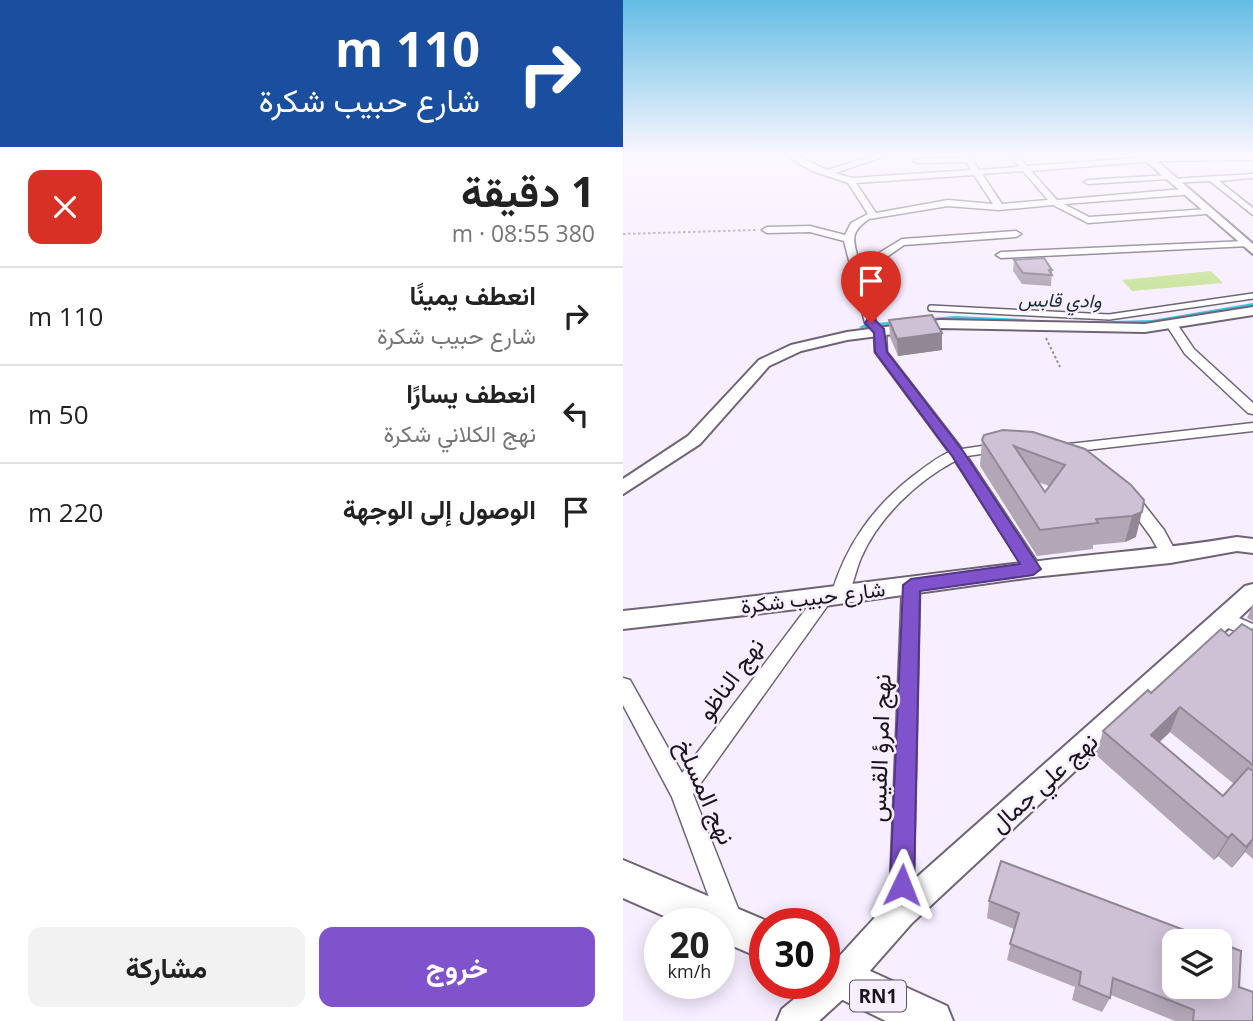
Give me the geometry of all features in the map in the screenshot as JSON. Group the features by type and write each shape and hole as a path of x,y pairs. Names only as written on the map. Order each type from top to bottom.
{"main road":[{"path":"623,879 694,908"},
{"name":"RN1","path":"840,978 932,1021"}],"street":[{"path":"865,203 873,215"},
{"path":"955,203 873,215 854,225 848,239 871,323 880,332 881,352 958,454 1033,569"},
{"path":"965,203 999,206 1059,203"},
{"path":"997,203 999,206"},
{"path":"1055,203 1074,215 1098,221 1206,211"},
{"path":"1196,203 1251,249"},
{"path":"768,230 810,229 848,239"},
{"path":"856,262 877,259 901,242 1016,234"},
{"path":"1001,255 1251,249"},
{"path":"623,488 694,440 750,375 777,355 822,341 940,324 1097,329 1173,326 1253,311"},
{"path":"1173,326 1189,351 1253,410"},
{"path":"1073,461 1047,451 1253,427"},
{"path":"958,454 1019,446"},
{"name":"نهج الناظو","path":"681,792 832,596 844,579 878,513 919,479 958,454"},
{"path":"1114,482 1145,516 1170,556"},
{"name":"شارع حبيب شكرة","path":"623,620 1033,569 1170,556 1237,544 1253,546"},
{"name":"نهج امرؤ القيس","path":"901,912 911,585"},
{"name":"نهج علي جمال","path":"840,969 1253,592"},
{"path":"1225,619 1253,632"},
{"name":"نهج المسلخ","path":"623,686 681,792 725,908"},
{"name":"نهج علي جمال","path":"794,1021 813,999"}],"lane":[{"path":"931,308 1109,317 1253,296"}],"path":[{"path":"623,234 768,230"},
{"path":"1041,326 1060,367"}],"green space":[{"path":"1211,271 1223,283 1132,291 1122,280"}],"building":[{"path":"1044,258 1052,270 1049,270 1052,275 1023,273 1014,260"},
{"path":"932,315 942,333 897,339 889,320"},
{"path":"1003,430 1033,432 1085,449 1131,485 1144,500 1142,512 1132,516 1096,519 1098,523 1040,530 982,440 984,435","holes":["1014,446 1065,465 1045,492"]},
{"path":"1242,624 1253,629 1253,765 1180,707 1151,735 1223,796 1248,768 1253,771 1253,839 1246,847 1232,834 1228,838 1103,731 1148,690 1151,693 1221,629 1229,636"},
{"path":"1001,861 1181,929 1162,929 1162,997 1113,978 1110,998 1079,985 1081,972 1010,944 1019,913 989,901"},
{"path":"1232,948 1241,951 1239,987 1253,992 1253,1021 1193,1021 1194,1010 1166,999 1232,999"}],"waterway":[{"name":"وادي قابس","path":"1112,324 1152,323 1253,306"},
{"name":"وادي قابس","path":"865,327 955,319 1024,322"}],"route":[{"path":"871,323 880,332 881,352 958,454 1033,569 911,585 902,885"}]}
